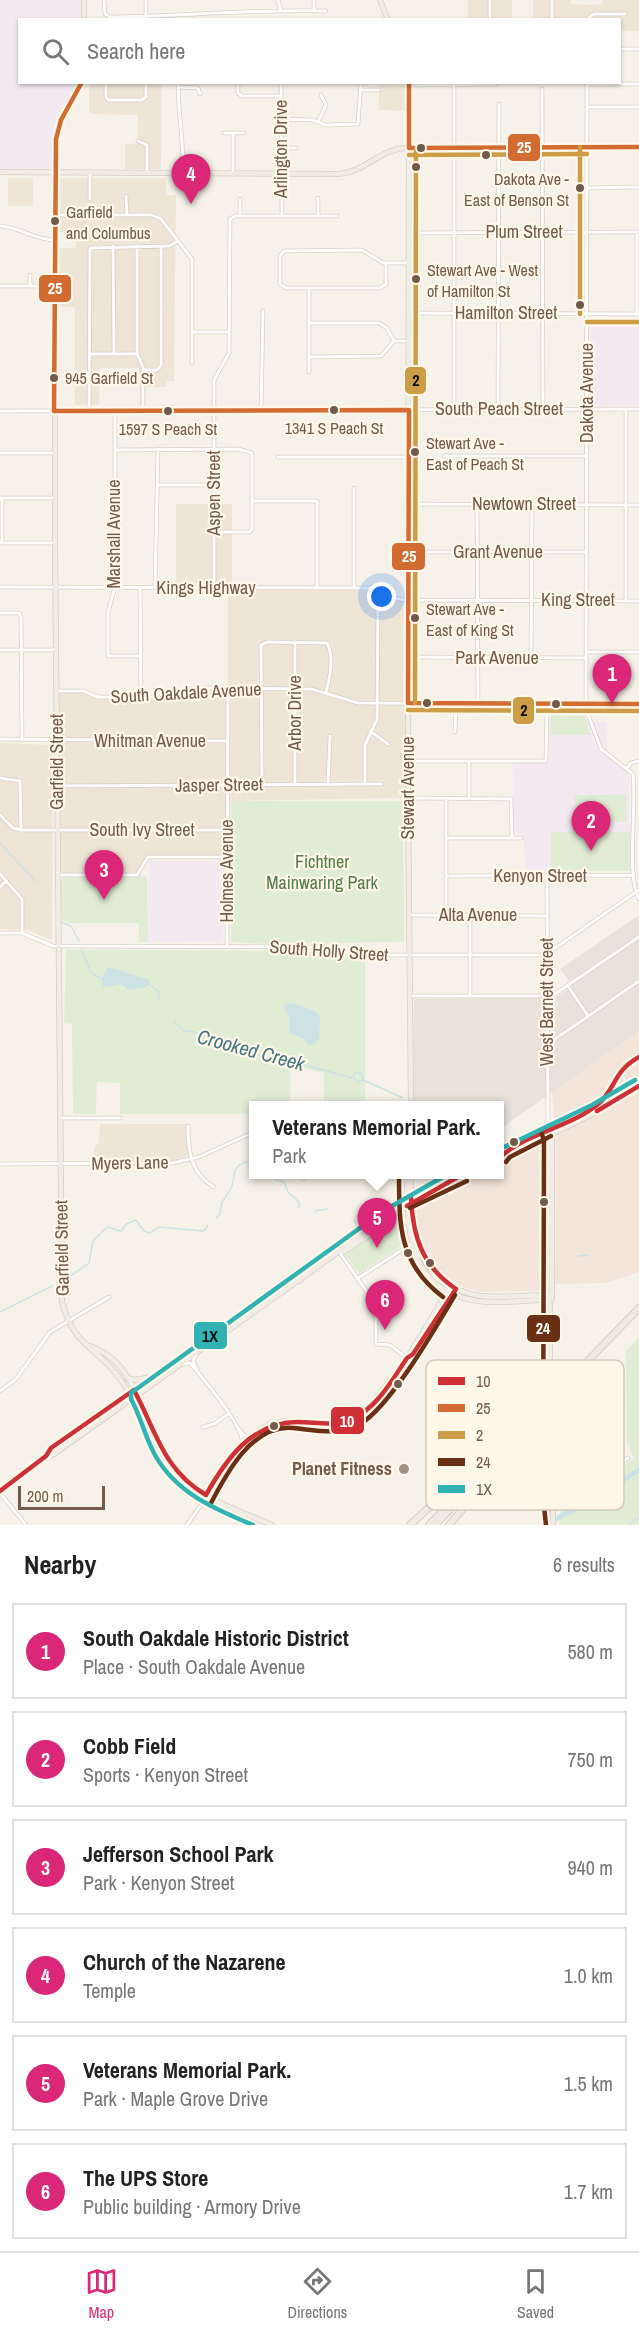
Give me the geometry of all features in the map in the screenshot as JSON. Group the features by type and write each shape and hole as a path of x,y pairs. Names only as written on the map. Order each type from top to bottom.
{"highway":[{"path":"591,1360 639,1308"},
{"path":"593,1360 639,1314"},
{"path":"410,1525 427,1510"},
{"path":"429,1525 444,1510"},
{"path":"435,1525 449,1510"},
{"path":"449,1525 462,1510"}],"main road":[{"path":"84,0 84,18"},
{"path":"380,0 387,18"},
{"name":"Garfield Street","path":"81,84 58,129 56,172 54,411 61,1292 68,1320 86,1345 132,1392"},
{"name":"Stewart Avenue","path":"410,84 408,704 410,1101"},
{"path":"0,172 281,175 348,173 362,169 384,152 409,148 639,147"},
{"path":"504,1156 598,1105 620,1068 639,1057"},
{"path":"504,1154 526,1140 549,1133 639,1086"},
{"path":"606,1094 608,1100 617,1099"},
{"name":"Stewart Avenue","path":"408,1101 409,1097"},
{"path":"549,1133 547,1175 550,1298"},
{"path":"549,1133 552,1195 550,1360"},
{"path":"514,1152 514,1149 526,1140"},
{"path":"547,1175 552,1195"},
{"path":"409,1179 407,1222 411,1244 422,1269 452,1290 486,1302 550,1298"},
{"path":"0,1492 46,1456 51,1448 337,1246 409,1202 455,1179"},
{"path":"46,1456 54,1454 135,1398 409,1202"},
{"path":"409,1202 417,1248 428,1265 452,1290"},
{"path":"340,1253 396,1218 407,1222"},
{"path":"300,1281 303,1275 330,1256 337,1246"},
{"path":"203,1502 241,1444 279,1429 343,1422 363,1413 377,1400 424,1338 452,1290"},
{"name":"Garfield Street","path":"86,1345 107,1356 127,1378 168,1463 186,1482 207,1496 272,1525"},
{"path":"127,1378 139,1380 155,1376"},
{"name":"Garfield Street","path":"135,1398 163,1467 182,1487 203,1502 255,1525"},
{"path":"207,1496 248,1442 272,1426 293,1422 308,1425"},
{"path":"546,1525 547,1510"},
{"path":"553,1510 553,1525"}],"street":[{"path":"104,0 107,16 146,18 281,10 326,11"},
{"path":"146,0 146,18"},
{"path":"278,0 281,10"},
{"path":"314,0 314,11"},
{"path":"490,0 490,18"},
{"path":"552,0 552,18"},
{"path":"588,18 625,14"},
{"path":"621,49 639,49"},
{"path":"106,84 107,99 145,100 146,84"},
{"path":"238,84 239,95 281,96"},
{"name":"Arlington Drive","path":"281,84 282,216"},
{"path":"282,119 318,122 326,126 359,124 361,84"},
{"path":"410,84 496,84"},
{"name":"Dakota Avenue","path":"587,84 586,704 587,716 598,745 627,768"},
{"path":"621,84 639,84"},
{"path":"183,173 183,136 179,124 178,85 198,88 200,94"},
{"path":"454,85 454,410"},
{"path":"542,89 543,409"},
{"path":"361,90 379,90"},
{"path":"318,122 326,105 321,95"},
{"path":"498,410 499,104"},
{"path":"586,107 639,106"},
{"path":"224,133 244,133"},
{"path":"233,133 233,174"},
{"path":"138,141 147,145 147,173"},
{"path":"282,148 296,148"},
{"path":"90,172 90,199"},
{"path":"587,188 639,187"},
{"path":"126,196 127,215"},
{"path":"318,198 318,216"},
{"path":"240,199 240,216 338,216"},
{"path":"56,215 159,217 192,259 192,363"},
{"name":"Aspen Street","path":"214,588 214,375 228,356 229,222 232,216 240,216"},
{"path":"0,226 12,228 38,239 56,240"},
{"path":"638,232 638,314"},
{"name":"Plum Street","path":"409,233 638,232"},
{"path":"89,411 90,248 161,246 172,245 179,240"},
{"path":"113,246 114,354"},
{"path":"137,246 137,354 143,370 143,411"},
{"path":"143,370 157,370 161,365 161,246"},
{"path":"386,263 386,284 383,287 281,286 282,252 362,250 386,263 409,263"},
{"path":"30,275 30,286"},
{"path":"0,286 56,286"},
{"path":"309,288 309,372"},
{"path":"261,411 263,311"},
{"name":"Hamilton Street","path":"409,313 638,314"},
{"path":"309,323 379,323 387,328 394,341"},
{"path":"193,332 229,332"},
{"path":"309,357 381,356 394,341 409,341"},
{"path":"89,354 137,354"},
{"path":"626,409 626,600"},
{"name":"South Peach Street","path":"0,411 639,409"},
{"name":"Marshall Avenue","path":"115,411 115,587 108,612 108,656 141,656"},
{"path":"154,588 158,449"},
{"path":"115,450 214,449 242,450 252,453 251,530 214,532"},
{"path":"0,453 55,453"},
{"path":"444,456 587,456"},
{"path":"278,457 409,457"},
{"path":"158,485 214,485"},
{"path":"354,488 354,588"},
{"path":"55,498 1,498 1,543 55,543"},
{"path":"252,501 317,501 317,588"},
{"name":"Newtown Street","path":"409,504 639,505"},
{"path":"477,504 478,704"},
{"path":"531,658 532,504"},
{"name":"Grant Avenue","path":"409,552 587,552"},
{"name":"Kings Highway","path":"0,587 354,588 380,590 398,599 409,600"},
{"path":"140,587 141,697"},
{"path":"365,783 365,745 377,721 378,598 380,590"},
{"name":"King Street","path":"409,600 639,600"},
{"path":"0,613 20,615 22,739"},
{"path":"262,783 263,644 295,642 328,644 330,674 326,692"},
{"name":"Arbor Drive","path":"295,642 295,783"},
{"path":"0,650 56,650"},
{"path":"587,652 639,652"},
{"name":"Park Avenue","path":"409,657 586,658"},
{"name":"Holmes Avenue","path":"227,946 228,688"},
{"name":"South Oakdale Avenue","path":"57,691 83,691 98,697 176,697 203,689 295,689 326,692 349,702 639,704"},
{"path":"455,732 456,704"},
{"path":"408,761 544,761 547,759 547,704"},
{"path":"371,732 388,744"},
{"path":"328,783 330,736"},
{"name":"Whitman Avenue","path":"0,739 227,741"},
{"path":"469,761 470,798"},
{"path":"639,761 631,763 627,768 633,774 634,876 639,899"},
{"path":"0,778 20,781 21,830 10,826 0,815"},
{"name":"Jasper Street","path":"57,786 382,784"},
{"path":"634,798 639,797"},
{"path":"408,798 510,798 513,802 512,838"},
{"path":"446,798 446,915"},
{"name":"South Ivy Street","path":"21,830 227,830"},
{"path":"446,838 521,838"},
{"path":"634,839 639,839"},
{"path":"57,875 137,875 148,857 227,857"},
{"path":"0,874 22,899 22,933"},
{"name":"Kenyon Street","path":"446,876 634,876"},
{"name":"West Barnett Street","path":"547,876 549,1133"},
{"path":"634,876 639,882"},
{"path":"0,887 6,881"},
{"path":"547,955 637,891"},
{"name":"Alta Avenue","path":"409,915 547,916"},
{"path":"470,915 470,996"},
{"name":"South Holly Street","path":"0,933 22,933 46,944 58,946 324,947 361,955 547,955"},
{"path":"409,996 547,996 568,986 639,937"},
{"path":"548,1044 639,981"},
{"path":"568,986 588,1016"},
{"path":"620,1068 630,1091"},
{"path":"61,1118 120,1118"},
{"path":"188,1126 192,1159 201,1178 214,1188"},
{"name":"Myers Lane","path":"0,1164 165,1163 192,1159 249,1134"},
{"path":"357,1279 411,1244"},
{"path":"340,1253 376,1305 376,1344 390,1345 407,1358"},
{"path":"0,1391 16,1379 46,1335 109,1297"},
{"path":"196,1355 193,1361 198,1371 248,1442"},
{"path":"183,1364 190,1363 198,1371"},
{"path":"203,1427 214,1424 228,1414"},
{"path":"237,1427 243,1439 241,1444"},
{"path":"624,1461 628,1458"},
{"path":"0,1492 26,1525"},
{"path":"187,1525 203,1502"}],"shaded area":[{"path":"0,0 81,0 82,18 18,18 18,84 78,84 55,126 52,163 49,168 0,169"},
{"path":"468,0 512,0 512,18 468,18"},
{"path":"533,0 571,0 571,4 588,5 602,4 602,0 639,0 639,31 621,31 621,18 533,18"},
{"path":"89,84 162,84 161,169 125,169 125,144 138,143 138,115 92,114 89,111"},
{"path":"379,86 405,86 405,111 379,110"},
{"path":"8,178 33,178 33,206 8,206"},
{"path":"62,178 166,178 166,195 176,195 174,381 166,381 166,387 146,387 146,405 140,405 139,368 100,368 99,405 75,405 75,307 58,307 58,248 76,248 75,232 59,232 58,182"},
{"path":"591,317 639,317 639,405 591,405"},
{"path":"176,504 232,504 232,583 176,583"},
{"path":"228,588 380,590 398,599 409,600 408,798 231,801 230,785 228,785 227,857 146,858 139,874 57,875 57,691 79,690 94,697 176,697 203,689 228,688"},
{"path":"550,705 581,705 587,722 607,722 607,756 629,774 630,832 610,832 575,824 572,832 552,832 551,871 526,871 523,833 514,833 513,763 550,763"},
{"path":"0,743 53,745 52,940 27,930 0,929"},
{"path":"149,861 224,861 223,941 148,942"},
{"path":"639,915 639,1031 504,1126 504,1101 413,1101 414,999 555,998 573,986 560,969"},
{"path":"107,968 148,978 150,983 146,987 129,990 120,984 103,987 102,978"},
{"path":"291,1003 313,1010 320,1016 319,1039 315,1044 309,1045 301,1037 289,1033 290,1019 284,1006"},
{"path":"639,1031 639,1272 606,1283 555,1284 556,1141 552,1092"},
{"path":"100,1124 186,1124 188,1156 172,1161 94,1162 94,1149 99,1142"},
{"path":"543,1141 543,1289 541,1291 483,1292 466,1288 442,1276 428,1261 415,1229 416,1207 468,1179 504,1179 504,1161"}],"green space":[{"path":"550,707 582,708 591,735 551,735"},
{"path":"574,795 626,795 627,822 577,822"},
{"name":"Fichtner Mainwaring Park","path":"231,801 403,801 404,942 267,944 231,942"},
{"path":"575,824 605,824 610,832 630,832 630,871 551,871 551,832 572,832"},
{"path":"147,876 148,942 139,942 139,923 71,923 61,920 61,881 63,878"},
{"path":"66,950 319,951 365,959 365,1101 324,1101 324,1073 291,1065 290,1101 249,1101 249,1114 120,1114 120,1083 97,1082 96,1114 73,1114 72,1024 64,1023"},
{"path":"399,1220 406,1225 409,1241 359,1274 345,1254"},
{"path":"639,1337 639,1525 560,1525 560,1510 624,1510 624,1465 634,1459 627,1442 626,1351"}],"waterway":[{"path":"0,843 35,881"},
{"path":"61,922 71,926 79,941"},
{"name":"Crooked Creek","path":"82,950 91,973 102,979"},
{"name":"Crooked Creek","path":"148,984 158,991 160,1001"},
{"name":"Crooked Creek","path":"174,1021 185,1032 191,1031 277,1062 293,1062 353,1078 359,1082 363,1080 403,1098"},
{"name":"Crooked Creek","path":"353,1077 355,1073 360,1073 363,1078"},
{"path":"216,1218 231,1188 234,1173 241,1164 249,1163"},
{"path":"276,1179 284,1182 288,1192 299,1202 299,1208"},
{"path":"315,1211 327,1209"},
{"path":"69,1277 89,1263 93,1241 107,1227 121,1231 126,1224 136,1220 144,1231 150,1233 159,1227 204,1231 208,1225"},
{"name":"Crooked Creek","path":"578,1256 588,1255"},
{"path":"0,1312 52,1286"},
{"path":"624,1480 639,1470"},
{"path":"544,1525 573,1510"},
{"path":"629,1525 639,1518"}],"transit line":[{"name":"25","path":"54,411 56,139 61,120 81,84"},
{"name":"25","path":"409,84 409,148"},
{"name":"2","path":"580,147 580,314"},
{"name":"25","path":"409,148 639,147"},
{"name":"2","path":"415,703 416,148"},
{"name":"2","path":"409,155 587,154"},
{"name":"2","path":"587,322 639,322"},
{"name":"25","path":"54,411 409,410"},
{"name":"25","path":"408,703 409,410"},
{"name":"25","path":"408,703 639,704"},
{"name":"2","path":"408,710 639,711"},
{"name":"10","path":"504,1154 523,1142 586,1113 603,1099 623,1069 639,1057"},
{"name":"1X","path":"504,1147 592,1105 635,1080"},
{"name":"10","path":"597,1111 639,1086"},
{"name":"24","path":"541,1132 544,1140 543,1360"},
{"name":"24","path":"506,1162 510,1157 551,1136"},
{"name":"24","path":"399,1179 404,1243 418,1271 428,1284 443,1297"},
{"name":"1X","path":"253,1525 211,1506 185,1490 174,1480 155,1455 131,1399 131,1393 385,1210 439,1179"},
{"name":"10","path":"407,1206 454,1179"},
{"name":"24","path":"410,1208 467,1181"},
{"name":"10","path":"411,1198 417,1238 427,1260 435,1271 456,1289"},
{"name":"10","path":"206,1495 222,1468 242,1445 267,1428 298,1422 339,1423 352,1419 369,1408 384,1392 407,1358 413,1354 456,1289"},
{"name":"24","path":"210,1505 242,1453 265,1434 278,1429 293,1428 343,1430 360,1424 372,1415 412,1365 455,1295"},
{"name":"10","path":"134,1390 170,1462 191,1485 206,1495"},
{"name":"10","path":"0,1491 46,1456 51,1448 134,1390"},
{"name":"24","path":"544,1510 546,1525"}],"place":[{"name":"Dakota Ave - East of Benson St","path":"580,188"},
{"name":"Church of the Nazarene","path":"191,204"},
{"name":"Garfield and Columbus","path":"55,221"},
{"name":"Stewart Ave - West of Hamilton St","path":"416,279"},
{"name":"945 Garfield St","path":"54,378"},
{"name":"1341 S Peach St","path":"334,410"},
{"name":"1597 S Peach St","path":"168,411"},
{"name":"Stewart Ave - East of Peach St","path":"415,452"},
{"name":"Stewart Ave - East of King St","path":"415,618"},
{"name":"South Oakdale Historic District","path":"612,704"},
{"name":"Cobb Field","path":"591,851"},
{"name":"Jefferson School Park","path":"104,900"},
{"name":"Veterans Memorial Park.","path":"377,1248"},
{"name":"The UPS Store","path":"385,1330"},
{"name":"Planet Fitness","path":"404,1469"}]}
